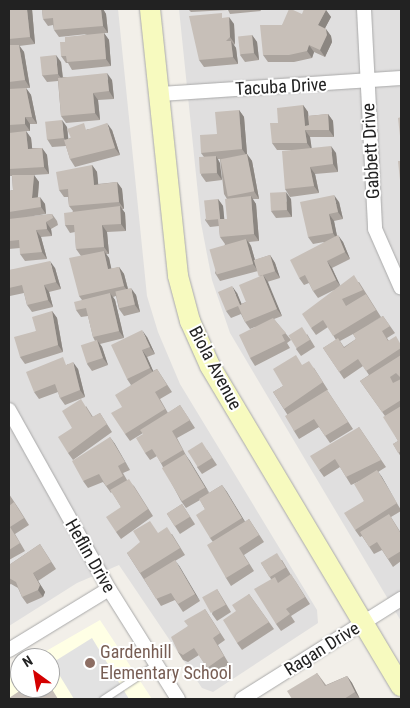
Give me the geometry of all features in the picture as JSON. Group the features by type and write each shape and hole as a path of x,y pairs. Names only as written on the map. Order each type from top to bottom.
{"street":[{"name":"Biola Avenue","path":"150,9 178,276 190,321 210,366 401,686"},
{"name":"Gabbett Drive","path":"364,9 375,229 401,288"},
{"name":"Tacuba Drive","path":"160,94 367,82 401,78"},
{"name":"Heflin Drive","path":"9,410 12,430 178,699"},
{"path":"9,650 109,589"},
{"name":"Ragan Drive","path":"242,699 401,599"}],"lane":[{"path":"104,699 156,664"}],"shaded area":[{"path":"9,9 118,9 147,296 158,332 180,384 317,610 318,623 213,692 202,688 119,565 77,583 9,626"},
{"path":"179,9 401,9 401,621 230,333 212,280 201,223"},
{"name":"Gardenhill Elementary School","path":"100,620 152,699 9,699 10,673 10,698 60,698 60,648 51,648"},
{"path":"92,638 129,699 74,699 60,676 60,658"}],"building":[{"path":"9,9 27,9 30,37 9,39"},
{"path":"42,9 101,9 103,26 54,30 53,18 43,19"},
{"path":"289,9 302,14 304,9 326,10 318,25 326,29 327,35 320,50 309,45 307,51 289,55 263,55 260,25 282,25"},
{"path":"222,13 222,18 229,17 230,37 226,41 231,41 233,57 199,60 189,16"},
{"path":"104,33 106,59 67,62 66,56 61,56 60,42 65,42 65,37"},
{"path":"252,35 254,53 240,54 238,36"},
{"path":"9,45 19,45 25,80 9,82"},
{"path":"56,55 58,74 42,76 40,57"},
{"path":"107,73 109,91 93,93 95,113 61,116 58,78"},
{"path":"26,88 32,117 25,117 25,124 9,125 9,89"},
{"path":"303,105 305,126 309,125 308,116 328,114 329,130 305,130 307,143 272,143 270,123 278,123 277,108"},
{"path":"239,110 242,149 201,153 200,135 217,134 215,112"},
{"path":"401,117 401,135 400,136 398,118"},
{"path":"62,120 64,138 47,140 45,122"},
{"path":"84,123 86,130 107,123 115,148 70,159 64,140 71,138 67,129"},
{"path":"26,131 28,149 42,148 44,167 9,169 9,133"},
{"path":"331,146 333,164 310,167 314,186 285,189 282,151"},
{"path":"247,154 254,191 228,196 220,159"},
{"path":"216,156 217,173 200,174 199,157"},
{"path":"398,161 401,161 401,180 400,180"},
{"path":"92,165 94,185 117,182 119,202 69,206 68,189 59,190 56,172"},
{"path":"12,175 34,175 32,198 40,197 41,207 9,212 9,191 13,190"},
{"path":"286,192 287,210 271,211 270,193"},
{"path":"334,195 338,212 329,214 333,233 308,237 300,202"},
{"path":"251,196 254,234 220,237 218,219 227,219 225,199"},
{"path":"218,199 220,219 206,220 204,200"},
{"path":"120,206 121,224 102,225 104,247 76,249 74,225 65,225 64,213"},
{"path":"52,214 53,218 46,222 47,229 36,230 42,252 20,254 19,240 9,241 9,219"},
{"path":"338,235 345,252 327,261 336,280 313,291 305,275 299,278 290,260"},
{"path":"246,239 253,264 217,274 209,249"},
{"path":"104,251 108,269 119,267 124,286 79,296 69,258"},
{"path":"270,255 275,271 259,276 254,260"},
{"path":"50,261 56,282 44,285 48,300 27,305 22,285 9,288 9,270"},
{"path":"263,275 277,309 245,322 238,306 226,311 218,292 232,286 240,305 246,302 239,285"},
{"path":"354,275 363,290 342,299 346,306 366,294 376,310 333,336 323,320 311,328 302,314"},
{"path":"131,288 135,305 119,308 115,292"},
{"path":"110,293 119,331 93,337 86,308 76,310 74,302"},
{"path":"52,311 58,345 20,357 14,337 36,331 32,317"},
{"path":"383,316 390,326 382,331 388,341 396,336 401,348 366,371 358,359 339,372 323,348 338,338 344,348 356,339 353,334"},
{"path":"273,318 286,333 282,335 285,341 250,358 239,335"},
{"path":"302,327 310,340 296,348 288,335"},
{"path":"142,330 150,347 142,350 150,368 127,379 111,345"},
{"path":"97,340 103,358 87,363 81,345"},
{"path":"296,355 302,365 309,361 323,382 284,409 273,392 283,386 273,369"},
{"path":"401,355 401,378 396,373 390,377 393,383 401,379 401,400 382,412 360,381"},
{"path":"63,357 66,365 73,362 80,390 60,398 55,384 34,392 26,372"},
{"path":"157,369 167,385 155,392 165,409 125,434 111,413 122,407 115,395"},
{"path":"327,390 348,422 325,436 314,419 294,431 285,416"},
{"path":"81,399 92,417 100,413 107,424 68,453 58,437 72,428 62,411"},
{"path":"180,405 190,420 172,431 183,450 161,463 152,449 145,453 136,438 143,434 140,430"},
{"path":"401,406 401,451 398,453 393,444 398,441 383,417"},
{"path":"359,427 381,460 346,477 335,459 319,470 310,456"},
{"path":"110,437 125,462 118,466 123,476 106,486 99,474 83,481 72,461"},
{"path":"202,442 212,458 198,467 188,451"},
{"path":"185,454 205,487 182,501 162,468"},
{"path":"377,470 397,503 355,530 344,513 364,501 354,484"},
{"path":"129,479 148,509 116,532 106,517 121,507 110,490"},
{"path":"222,485 242,518 210,538 196,515 205,509 199,499"},
{"path":"14,502 24,518 10,527 20,543 9,550 9,506"},
{"path":"182,504 190,517 175,526 167,514"},
{"path":"389,514 401,534 401,551 388,559 377,542 369,547 360,532"},
{"path":"249,519 259,535 239,548 249,564 226,578 207,545"},
{"path":"150,521 158,533 167,527 180,548 140,573 127,553 140,542 133,531"},
{"path":"40,544 51,562 33,573 40,585 38,590 22,597 16,582 9,578 9,565"},
{"path":"277,553 286,568 269,577 261,563"},
{"path":"175,560 195,594 178,604 171,593 156,599 144,579"},
{"path":"291,574 305,597 286,609 290,614 276,624 254,589 275,577 278,583"},
{"path":"217,589 226,605 211,613 202,597"},
{"path":"249,594 269,622 237,643 223,620 236,611 232,605"},
{"path":"205,609 220,633 213,638 224,656 207,668 194,648 183,655 178,652 171,637 188,626 184,621"},
{"path":"317,673 325,686 347,676 355,692 344,699 292,699 287,691"},
{"path":"57,698 58,699 9,699"}],"place":[{"name":"Gardenhill Elementary School","path":"90,663"}]}
